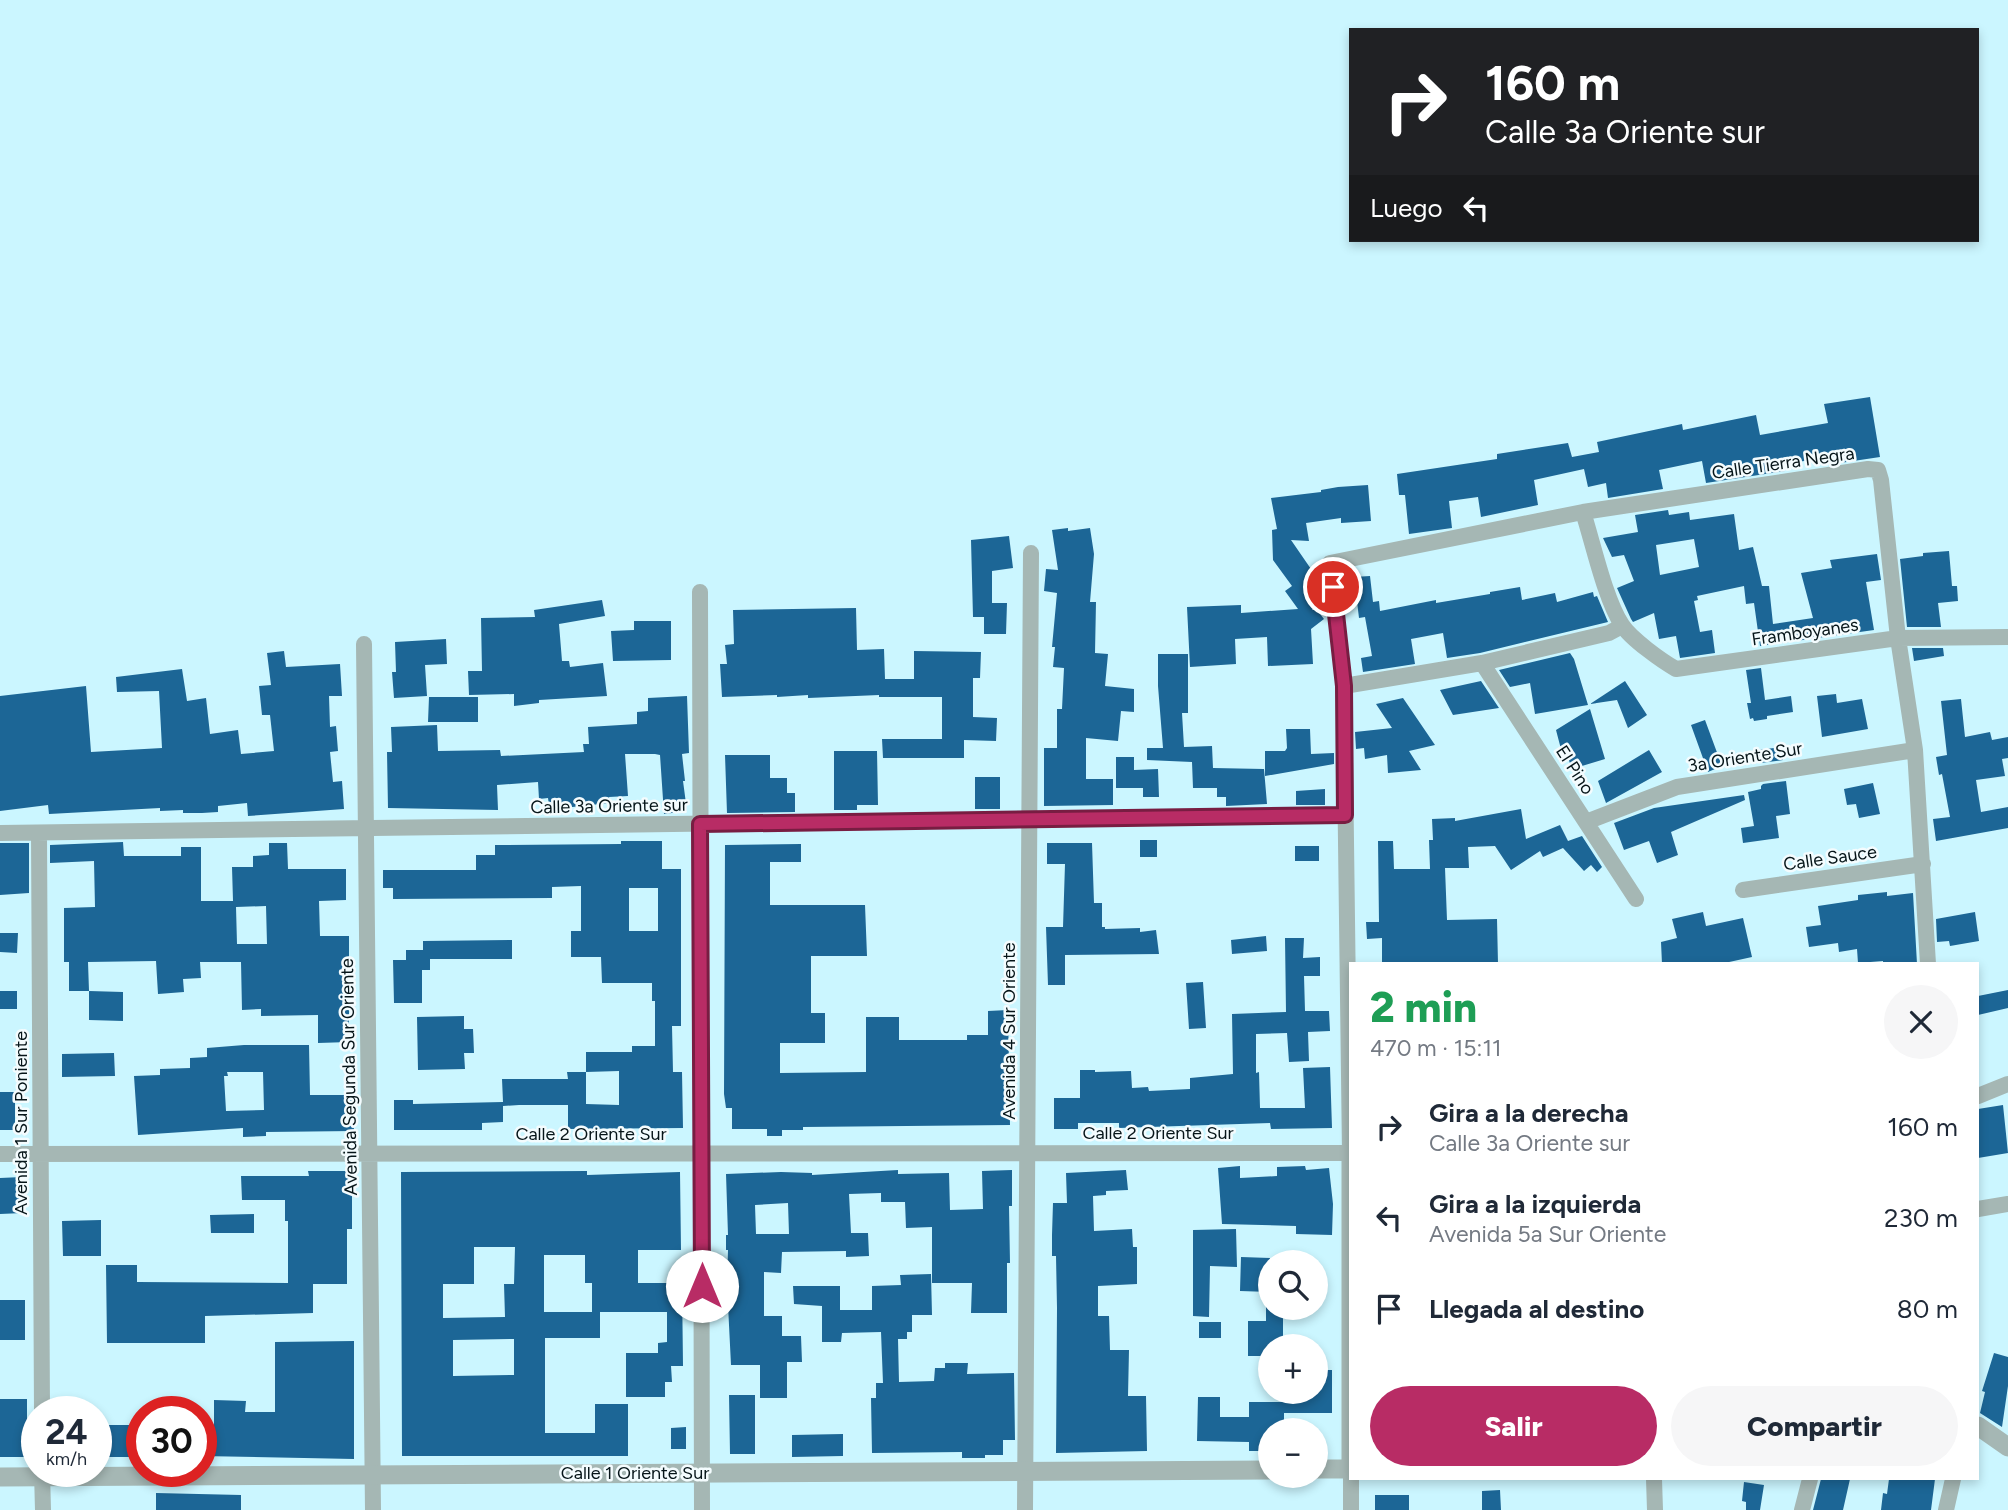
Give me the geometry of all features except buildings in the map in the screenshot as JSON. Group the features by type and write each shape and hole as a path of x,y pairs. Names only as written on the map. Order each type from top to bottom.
{"street":[{"name":"Calle Tierra Negra","path":"1344,686 1330,563 1583,512 1868,469 1878,470 1898,638 1915,750 1928,962"},
{"name":"Framboyanes","path":"1583,512 1610,599 1622,626 1662,661 1676,669 1898,638 2008,636"},
{"name":"Avenida 4 Sur Oriente","path":"1025,1510 1031,553"},
{"path":"700,592 702,1510"},
{"path":"1349,1085 1344,686 1482,663 1609,634 1622,626"},
{"name":"Avenida Segunda Sur Oriente","path":"364,644 373,1510"},
{"name":"El Pino","path":"1482,663 1636,898"},
{"name":"3a Oriente Sur","path":"1586,822 1677,787 1915,750"},
{"name":"Calle 3a Oriente sur","path":"0,833 1345,815"},
{"name":"Avenida 1 Sur Poniente","path":"39,833 42,1396"},
{"name":"Calle Sauce","path":"1743,890 1923,864"},
{"path":"1979,1096 2008,1084"},
{"name":"Calle 2 Oriente Sur","path":"0,1154 1349,1153"},
{"path":"1979,1209 2008,1205"},
{"path":"1979,1427 2008,1447"},
{"path":"1328,1469 1349,1469"},
{"name":"Calle 1 Oriente Sur","path":"112,1474 1258,1470"},
{"name":"Calle 1 Oriente Sur","path":"0,1477 21,1476"},
{"path":"1351,1480 1351,1510"},
{"path":"1654,1480 1655,1510"},
{"path":"1802,1510 1810,1480"},
{"path":"1946,1510 1953,1480"},
{"path":"42,1487 43,1510"}],"route":[{"path":"702,1286 700,824 1345,815 1344,686 1333,587"}]}
